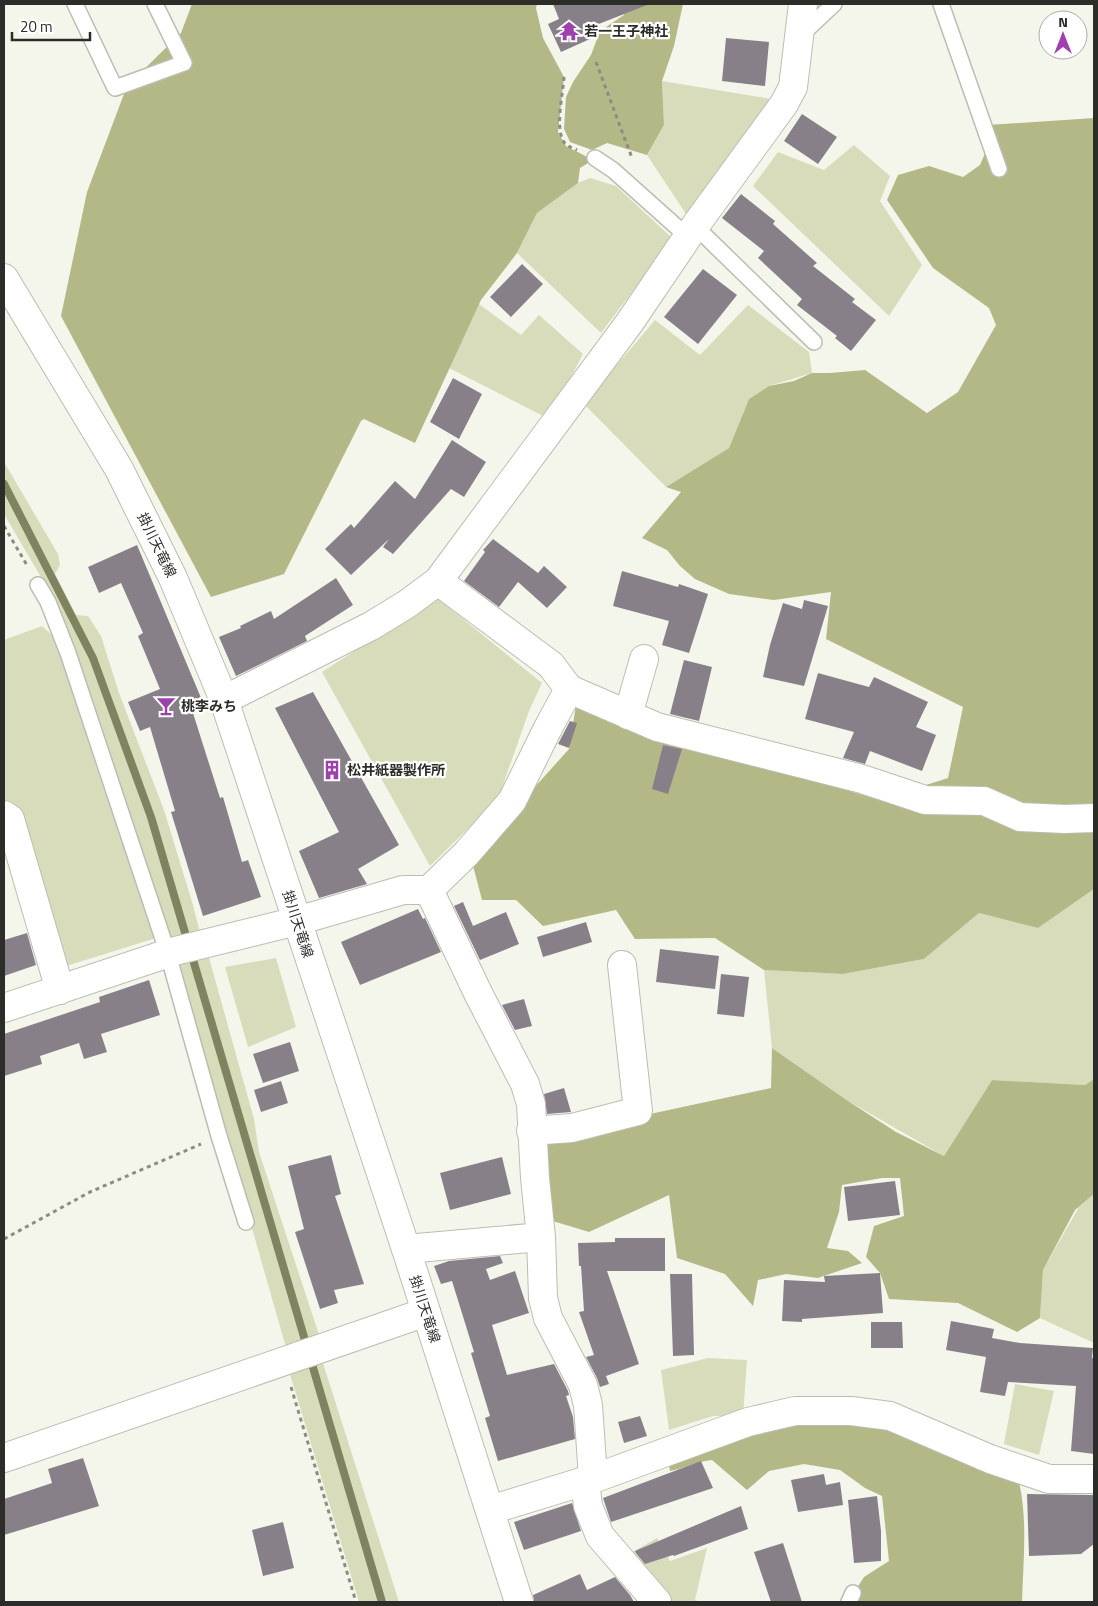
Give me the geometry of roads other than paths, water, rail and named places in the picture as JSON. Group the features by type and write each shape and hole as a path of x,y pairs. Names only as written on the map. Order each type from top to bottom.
{"street":[{"path":"224,700 371,626 407,604 438,580 630,322 784,104 793,87 803,4"},
{"name":"掛川天竜線","path":"4,278 119,469 173,578 224,700 406,1249 519,1602"},
{"path":"438,580 550,665 569,689 656,727 862,779 925,800 984,801 1020,817 1094,818"},
{"path":"628,715 644,659"},
{"path":"4,1008 172,953 297,921 403,890 429,890 466,854 512,801 569,689"},
{"path":"4,815 10,820 60,990"},
{"path":"429,890 478,993 525,1084 530,1104 541,1237 543,1298 548,1318 583,1385 588,1405 588,1506 600,1536 657,1602"},
{"path":"531,1131 572,1128 638,1111 622,965"},
{"path":"406,1249 541,1237"},
{"path":"4,1458 426,1312"},
{"path":"490,1510 589,1479 748,1422 796,1411 851,1411 890,1416 990,1459 1049,1479 1094,1480"}],"lane":[{"path":"75,4 115,88 184,63 155,4"},
{"path":"799,36 834,4"},
{"path":"941,4 999,169"},
{"path":"596,158 692,232 814,342"},
{"path":"38,585 48,602 68,653 172,953 219,1136 246,1222"}],"waterway":[{"path":"4,484 93,658 151,817 382,1602"}],"place":[{"name":"若一王子神社","path":"569,31"},
{"name":"桃李みち","path":"166,706"},
{"name":"松井紙器製作所","path":"332,770"}]}
